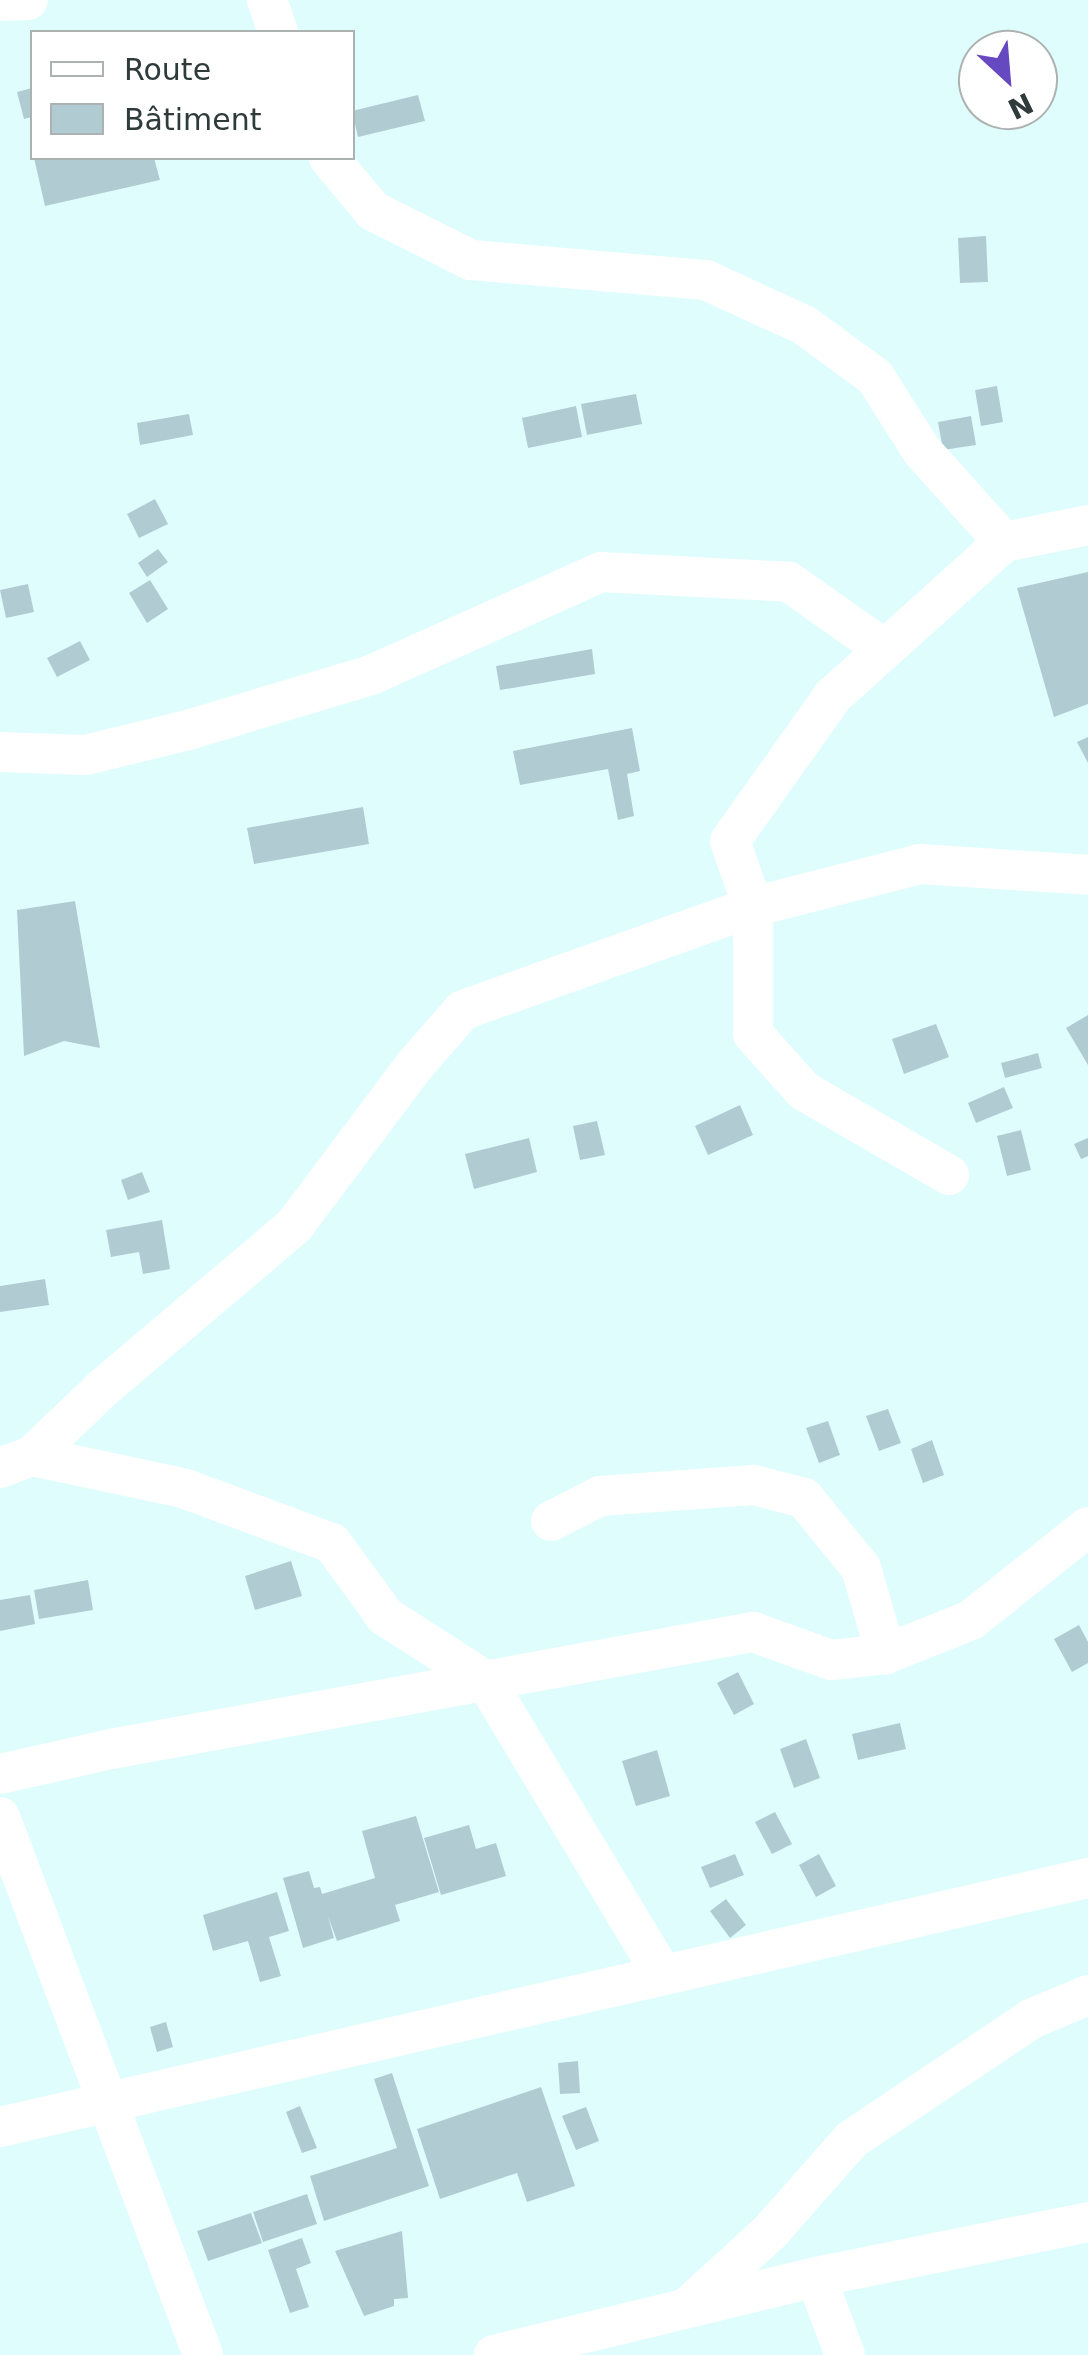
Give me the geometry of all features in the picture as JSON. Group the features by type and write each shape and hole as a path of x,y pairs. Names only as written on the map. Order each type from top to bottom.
{"street":[{"path":"0,2 28,0"},
{"path":"267,0 277,30"},
{"path":"331,160 373,211 471,260 706,280 804,325 876,377 922,451 1004,542"},
{"path":"949,1176 804,1091 754,1034 753,906 730,842 833,696 1004,542 1088,525"},
{"path":"0,752 86,754 188,730 371,674 601,572 790,582 884,650"},
{"path":"16,1462 294,1226 414,1066 462,1010 753,906 920,864 1088,875"},
{"path":"16,1462 183,1488 332,1543 385,1616 486,1681 662,1974"},
{"path":"551,1522 600,1496 754,1485 804,1498 861,1568 886,1654"},
{"path":"0,1774 111,1749 753,1632 830,1660 886,1654 971,1620 1088,1526"},
{"path":"0,1817 203,2355"},
{"path":"0,2127 104,2100 1088,1878"},
{"path":"687,2308 770,2232 851,2140 1031,2018 1088,1995"},
{"path":"494,2355 816,2277 1088,2222"},
{"path":"816,2277 845,2355"}],"building":[{"path":"30,89 30,118 24,119 17,92"},
{"path":"418,95 425,121 358,137 355,110"},
{"path":"34,160 155,160 160,180 45,206"},
{"path":"986,236 988,282 960,283 958,238"},
{"path":"997,386 1003,422 981,426 975,390"},
{"path":"636,394 642,424 587,435 581,404"},
{"path":"576,406 582,437 528,448 522,418"},
{"path":"189,414 193,435 140,445 137,423"},
{"path":"971,416 976,445 943,450 938,422"},
{"path":"155,499 168,524 139,538 127,514"},
{"path":"158,549 168,562 147,577 138,563"},
{"path":"1088,572 1088,704 1054,717 1017,588"},
{"path":"150,580 168,609 147,623 129,593"},
{"path":"28,584 34,612 6,618 0,590"},
{"path":"80,641 90,660 57,677 47,658"},
{"path":"592,649 595,674 500,690 496,666"},
{"path":"632,728 640,771 627,774 634,816 618,820 608,769 520,785 513,751"},
{"path":"1088,737 1088,763 1077,742"},
{"path":"363,807 369,844 254,864 247,828"},
{"path":"75,901 100,1048 64,1041 24,1056 17,910"},
{"path":"1088,1015 1088,1065 1066,1028"},
{"path":"936,1024 949,1057 904,1074 892,1039"},
{"path":"1038,1053 1042,1068 1005,1078 1001,1063"},
{"path":"1004,1087 1013,1108 976,1123 968,1103"},
{"path":"740,1105 753,1135 708,1155 695,1126"},
{"path":"597,1121 605,1155 580,1160 573,1126"},
{"path":"1021,1130 1031,1170 1007,1176 997,1136"},
{"path":"529,1138 537,1172 474,1189 465,1154"},
{"path":"1088,1138 1088,1156 1081,1159 1074,1144"},
{"path":"142,1172 150,1192 128,1200 121,1180"},
{"path":"162,1220 170,1269 143,1274 139,1252 111,1257 106,1230"},
{"path":"45,1279 49,1305 0,1312 0,1286"},
{"path":"888,1409 901,1443 879,1451 866,1416"},
{"path":"828,1421 840,1455 819,1463 806,1428"},
{"path":"932,1440 944,1475 923,1483 911,1449"},
{"path":"291,1561 302,1596 255,1610 245,1576"},
{"path":"88,1580 93,1610 39,1619 34,1590"},
{"path":"30,1595 35,1624 0,1631 0,1600"},
{"path":"1079,1625 1088,1642 1088,1663 1072,1672 1054,1639"},
{"path":"738,1672 754,1704 734,1715 717,1683"},
{"path":"900,1723 906,1749 858,1760 852,1734"},
{"path":"806,1739 820,1778 794,1788 780,1749"},
{"path":"657,1750 670,1796 636,1806 622,1761"},
{"path":"775,1812 792,1844 772,1854 755,1822"},
{"path":"416,1816 439,1892 395,1905 400,1921 337,1941 328,1916 334,1938 303,1948 283,1878 309,1871 314,1888 320,1887 322,1894 375,1878 362,1831"},
{"path":"469,1825 476,1849 496,1843 506,1876 441,1895 424,1838"},
{"path":"735,1854 744,1875 710,1888 701,1867"},
{"path":"819,1854 836,1886 816,1897 799,1865"},
{"path":"277,1892 289,1931 269,1937 281,1976 260,1982 248,1941 213,1951 203,1915"},
{"path":"726,1899 746,1925 730,1938 710,1911"},
{"path":"166,2022 173,2047 157,2052 150,2027"},
{"path":"578,2061 580,2093 560,2094 558,2063"},
{"path":"392,2073 429,2186 324,2221 310,2176 397,2148 374,2079"},
{"path":"541,2087 575,2186 527,2202 517,2173 440,2199 417,2129"},
{"path":"300,2106 317,2148 302,2153 286,2112"},
{"path":"586,2107 599,2141 576,2150 562,2116"},
{"path":"307,2194 317,2224 263,2242 253,2212"},
{"path":"251,2213 262,2243 208,2261 197,2231"},
{"path":"402,2231 408,2298 394,2299 394,2306 364,2316 335,2251"},
{"path":"302,2238 311,2263 296,2269 309,2307 290,2313 268,2250"}]}
